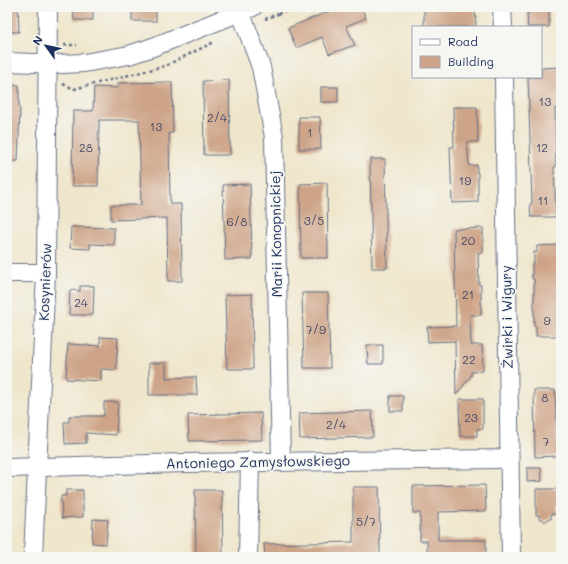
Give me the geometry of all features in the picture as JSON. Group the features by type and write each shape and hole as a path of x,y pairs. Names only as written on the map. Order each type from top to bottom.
{"street":[{"name":"Kosynierów","path":"33,557 46,273 48,7"},
{"path":"502,7 503,26"},
{"path":"7,62 84,63 129,55 247,10"},
{"name":"Marii Konopnickiej","path":"247,10 261,67 274,136 281,461"},
{"name":"Żwirki i Wigury","path":"504,78 511,557"},
{"path":"7,273 46,273"},
{"name":"Antoniego Zamysłowskiego","path":"7,468 250,461 509,457"},
{"path":"248,557 250,461"}],"path":[{"path":"278,14 294,7"},
{"path":"61,45 85,45"}],"building":[{"path":"7,7 18,7 19,32 7,32"},
{"path":"73,7 93,7 93,20 74,20"},
{"path":"132,7 156,7 156,21 132,21"},
{"path":"340,7 361,7 366,18 346,26 355,45 329,54 322,37 296,48 288,28"},
{"path":"424,7 475,7 476,26 424,26"},
{"path":"530,7 544,7 544,10 549,10 549,27 528,26 527,13 530,13"},
{"path":"561,67 561,108 555,108 556,167 554,167 556,217 531,217 530,204 532,203 528,78 542,78 542,68"},
{"path":"229,80 230,155 204,155 203,81"},
{"path":"172,82 173,133 169,133 170,204 181,204 182,281 168,281 167,218 111,220 111,205 141,205 139,120 99,120 98,186 72,186 73,111 93,111 94,87 118,88 118,83"},
{"path":"7,85 19,85 20,109 18,161 7,161"},
{"path":"321,87 338,87 338,102 321,102"},
{"path":"453,107 477,107 478,142 467,142 469,166 477,165 478,202 452,203 450,147 454,147"},
{"path":"299,117 320,117 321,149 299,149"},
{"path":"370,159 385,159 387,268 372,268"},
{"path":"327,183 328,258 301,258 300,184"},
{"path":"250,184 252,259 225,260 223,185"},
{"path":"71,227 114,228 114,245 90,244 90,249 70,248"},
{"path":"483,228 483,253 478,253 479,285 481,285 481,315 470,315 471,345 482,345 483,371 471,372 471,376 456,395 455,341 428,342 427,327 456,326 454,229"},
{"path":"561,245 560,336 536,336 536,326 534,326 534,279 532,279 534,252 537,252 537,246"},
{"path":"80,286 94,286 93,315 69,315 70,290 80,291"},
{"path":"302,293 328,293 330,368 304,368"},
{"path":"252,294 253,369 227,369 225,295"},
{"path":"100,337 118,338 116,370 101,369 101,381 66,379 68,344 100,346"},
{"path":"367,345 383,345 383,364 368,364"},
{"path":"149,363 166,363 166,378 196,377 197,395 149,395"},
{"path":"534,390 555,390 558,456 535,457"},
{"path":"390,396 403,396 403,411 390,411"},
{"path":"459,399 483,399 483,429 477,429 477,436 460,436"},
{"path":"104,402 118,402 116,435 86,433 86,443 65,444 64,422 69,422 69,416 104,416"},
{"path":"372,411 373,437 300,439 299,413"},
{"path":"261,413 262,440 189,441 188,415"},
{"path":"527,468 541,468 542,481 527,482"},
{"path":"485,485 486,511 438,512 438,540 486,540 486,557 427,557 427,541 420,541 420,513 413,513 413,486"},
{"path":"353,487 379,487 380,557 265,557 264,544 353,542"},
{"path":"536,489 560,489 560,505 556,505 557,514 551,514 551,519 548,519 545,522 542,519 539,519 539,515 536,515"},
{"path":"66,490 83,490 83,517 62,518 61,496 66,496"},
{"path":"195,490 222,490 223,557 196,557"},
{"path":"93,519 108,520 106,544 92,543"}]}
